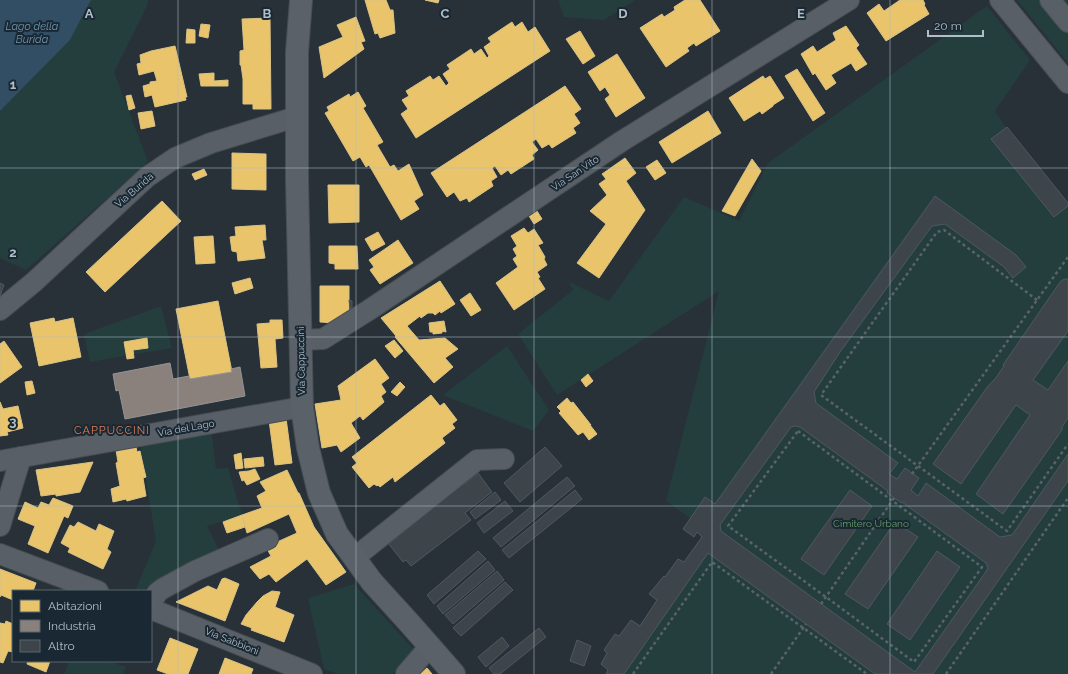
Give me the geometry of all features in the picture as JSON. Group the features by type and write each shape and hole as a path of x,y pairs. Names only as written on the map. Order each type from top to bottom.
{"main road":[{"name":"Via Cappuccini","path":"301,0 297,52 296,117 302,407 308,448 319,493 337,534 372,582 454,674"}],"street":[{"name":"Via San Vito","path":"300,340 323,338 369,310 622,142 849,0"},
{"path":"1000,0 1068,83"},
{"path":"1050,0 1068,22"},
{"name":"Via Burida","path":"0,310 34,282 147,178 175,158 211,143 296,117"},
{"name":"Via del Lago","path":"0,461 302,407"},
{"path":"0,526 21,457"},
{"path":"354,558 477,460 504,459"},
{"path":"152,602 157,593 162,589 195,571 268,538"},
{"path":"0,554 95,590"},
{"name":"Via Sabbioni","path":"152,609 312,674"},
{"path":"406,674 430,646"}],"path":[{"path":"1037,300 944,230 937,232 821,395 1006,531 1068,444"},
{"path":"912,474 1068,257"},
{"path":"798,431 894,500 982,567 914,662 826,597 728,526 798,431"},
{"path":"946,674 1068,498"},
{"path":"821,604 894,500"},
{"path":"633,674 712,562 867,674"},
{"path":"771,674 806,624"}],"green space":[{"path":"91,0 148,0 147,6 114,72 148,162 26,270 0,258 0,111 70,40"},
{"path":"558,0 635,0 604,20 564,17"},
{"path":"1017,0 1068,0 1068,63"},
{"name":"Cimitero Urbano","path":"987,6 1030,60 995,111 1006,127 1068,203 1068,674 606,674 608,670 601,664 607,653 604,650 615,634 619,636 631,620 640,625 657,601 649,594 664,576 666,577 678,559 684,562 702,537 697,532 694,537 683,529 690,518 666,501 719,291 557,395 518,334 573,290 569,282 609,301 684,197 739,221 768,163"},
{"path":"161,306 172,348 90,362 84,334"},
{"path":"507,346 549,410 533,431 443,395"},
{"path":"211,429 216,469 228,468 242,515 207,526 220,552 142,590 135,590 156,541 140,443"},
{"path":"354,584 415,651 393,674 338,674 324,669 308,598"},
{"path":"69,662 111,662 126,667 123,674 64,674"}],"water":[{"name":"Lago della Burida","path":"0,0 91,0 70,40 0,111"}],"building: Abitazioni":[{"path":"365,0 386,0 390,10 393,10 395,33 380,38 378,33 375,34"},
{"path":"425,0 439,0 438,3"},
{"path":"685,0 700,0 720,31 696,46 694,43 687,48 689,51 666,67 640,28 662,14 664,17 675,10 674,7"},
{"path":"900,0 923,0 929,14 886,41 867,13 879,4 884,11"},
{"path":"356,17 365,41 361,42 364,49 324,78 319,47 343,37 337,25"},
{"path":"270,18 271,109 253,109 253,104 243,104 243,79 240,65 240,51 244,50 242,19"},
{"path":"512,22 515,27 522,22 528,32 535,27 550,51 416,138 401,114 408,109 402,100 409,96 406,91 430,76 433,80 439,76 446,86 449,83 443,74 450,69 447,65 471,49 474,54 481,49 487,58 489,56 484,47 491,42 488,38"},
{"path":"201,24 210,25 208,38 199,36"},
{"path":"846,26 859,45 856,48 867,64 856,71 851,63 831,75 836,83 826,90 815,73 813,75 801,54 813,46 817,52 836,40 833,33"},
{"path":"187,29 195,30 195,43 186,43"},
{"path":"580,31 595,56 583,64 566,39"},
{"path":"175,46 187,97 185,97 186,100 155,107 152,95 145,97 143,86 150,84 150,82 157,81 154,71 139,75 137,64 141,63 140,55"},
{"path":"617,54 645,98 616,117 605,99 610,95 605,87 600,91 588,72"},
{"path":"797,69 825,113 813,121 785,76"},
{"path":"214,73 214,86 201,86 199,74"},
{"path":"763,76 765,79 770,76 784,98 762,114 760,111 744,121 729,98"},
{"path":"228,80 228,86 214,86 214,81"},
{"path":"565,86 581,109 574,114 580,123 573,128 576,133 552,148 549,144 542,148 536,139 532,142 538,150 532,155 534,159 511,174 508,170 501,175 495,166 492,168 497,177 491,181 493,186 469,202 467,198 460,201 454,192 447,197 431,173"},
{"path":"358,92 366,106 363,108 383,142 377,145 390,167 394,165 398,171 409,164 423,195 414,201 419,209 401,220 369,165 366,167 360,157 353,161 325,113 329,111 327,107 349,94 350,97"},
{"path":"131,95 135,108 129,110 126,96"},
{"path":"152,111 155,126 141,129 138,113"},
{"path":"708,111 721,133 672,163 659,142"},
{"path":"232,153 266,154 266,190 232,189"},
{"path":"625,158 636,173 626,181 645,210 599,278 577,263 606,224 590,211 607,195 599,184 606,179 602,174"},
{"path":"752,159 761,171 735,216 722,211"},
{"path":"657,160 666,173 655,180 646,167"},
{"path":"204,169 207,175 195,180 192,174"},
{"path":"328,185 359,185 359,222 329,223"},
{"path":"162,201 181,221 105,292 86,272"},
{"path":"537,211 542,219 534,224 529,216"},
{"path":"265,225 266,240 262,240 265,258 238,261 237,252 232,251 230,237 236,236 235,227"},
{"path":"524,228 528,233 534,229 543,243 538,245 545,257 544,259 547,265 537,272 540,277 538,278 545,289 514,310 496,283 518,267 513,259 517,256 513,249 517,246 511,236"},
{"path":"378,232 385,244 372,251 365,239"},
{"path":"213,236 215,263 196,264 194,237"},
{"path":"398,240 413,263 380,284 370,270 374,267 369,260"},
{"path":"329,246 357,246 358,269 335,269 335,264 329,263"},
{"path":"250,278 253,288 235,294 232,283"},
{"path":"440,281 455,304 441,313 440,311 435,315 433,313 428,313 421,318 420,316 407,326 419,340 445,338 458,349 445,358 453,367 434,383 381,318"},
{"path":"320,286 349,286 349,313 334,323 320,322"},
{"path":"470,293 481,310 471,316 460,300"},
{"path":"218,301 232,372 190,379 176,309"},
{"path":"54,318 55,322 73,318 81,357 39,366 30,323"},
{"path":"270,320 282,320 283,338 275,339 277,367 261,368 257,324 270,323"},
{"path":"444,321 446,332 442,331 442,333 433,334 433,332 430,332 429,323"},
{"path":"147,338 148,348 133,350 134,358 127,359 124,342"},
{"path":"394,340 403,351 395,358 385,346"},
{"path":"4,341 22,367 0,383 0,344"},
{"path":"375,359 389,378 381,384 386,392 381,396 384,402 363,420 360,416 351,423 360,438 341,452 337,445 322,448 315,404 341,400 338,386"},
{"path":"588,374 593,381 586,387 581,380"},
{"path":"32,381 35,393 27,395 25,382"},
{"path":"400,382 405,387 397,396 391,392"},
{"path":"431,395 440,406 444,403 457,420 452,424 455,428 442,438 445,443 395,482 393,477 380,487 374,484 369,488 352,467 357,463 352,457"},
{"path":"567,398 571,403 573,402 597,434 589,440 583,432 578,435 559,413 561,411 557,407"},
{"path":"0,402 3,409 18,406 23,428 7,432 8,435 0,436"},
{"path":"286,418 292,463 275,465 269,420"},
{"path":"136,447 137,452 140,451 146,477 143,478 146,496 127,501 126,499 113,502 111,489 120,486 116,463 118,462 116,450"},
{"path":"241,453 243,468 236,469 234,455"},
{"path":"263,457 264,466 245,468 244,459"},
{"path":"93,462 80,492 56,496 56,494 41,496 36,470"},
{"path":"255,469 260,479 247,485 244,480 242,481 239,472"},
{"path":"287,470 314,527 346,572 326,585 307,559 276,582 269,574 260,579 250,567 271,556 266,547 297,533 289,514 247,533 242,515 262,508 257,496 266,491 260,482"},
{"path":"53,498 73,506 68,518 64,516 48,553 28,544 35,526 18,519 25,502 38,508 41,502 49,505"},
{"path":"242,515 245,527 227,533 223,522"},
{"path":"78,522 96,531 99,524 114,531 107,549 111,552 103,569 68,552 70,548 61,543 70,525 74,527"},
{"path":"0,569 36,583 33,590 12,590 12,600 1,595 0,597"},
{"path":"225,578 239,584 225,621 176,602 208,586 217,590 222,579"},
{"path":"272,591 280,592 275,607 294,615 284,642 251,630 252,628 241,624 246,615 257,602 263,596"},
{"path":"6,621 12,624 12,652 8,651 3,663 0,662 0,623 5,624"},
{"path":"170,638 198,649 188,674 168,674 157,670"},
{"path":"225,658 253,669 251,674 219,674"},
{"path":"28,662 50,662 46,672 27,664"},
{"path":"427,668 432,674 420,674"}],"building: Industria":[{"path":"170,363 173,379 189,376 190,379 232,372 231,369 240,367 245,396 125,419 119,390 116,391 113,374"}],"building: Altro":[{"path":"1007,127 1068,203 1068,206 1054,217 991,139"},
{"path":"935,196 1016,255 1026,267 1013,278 1004,267 945,224 932,226 840,352 814,392 816,403 898,463 889,474 897,479 905,468 919,478 911,490 918,496 926,483 1000,537 1012,535 1068,454 1068,481 933,674 875,674 708,553 624,674 606,674 608,670 601,664 607,653 604,650 615,634 619,636 631,620 640,626 657,600 649,594 664,576 665,577 678,559 684,562 702,537 697,532 694,537 683,529 705,497 715,504","holes":["791,427 800,427 888,491 887,493 902,502 986,563 988,568 985,573 915,672 721,531 720,525 722,522"]},
{"path":"1068,279 1068,331 1033,380 1048,390 1068,361 1068,418 1062,427 1062,430 1003,514 976,494 1030,415 1016,405 961,484 933,464 988,386 995,379 1058,285 1062,280"},
{"path":"0,283 4,285 0,296"},
{"path":"349,300 352,301 352,309 350,309"},
{"path":"545,447 562,466 520,502 504,483"},
{"path":"478,473 492,492 465,513 471,520 411,566 406,560 403,562 388,543 460,482 463,485"},
{"path":"567,477 575,486 501,547 493,538"},
{"path":"575,490 582,499 509,558 502,550"},
{"path":"850,490 872,506 824,575 801,559"},
{"path":"495,492 501,500 475,519 470,512"},
{"path":"505,501 513,511 484,533 477,523"},
{"path":"895,522 918,537 868,609 845,594"},
{"path":"478,551 486,559 434,604 427,595"},
{"path":"937,551 960,567 910,640 887,624"},
{"path":"488,561 495,570 443,614 437,606"},
{"path":"497,571 504,580 453,624 445,615"},
{"path":"505,582 513,590 461,636 453,628"},
{"path":"539,628 546,637 500,674 494,674 489,668"},
{"path":"502,637 509,646 486,667 478,657"},
{"path":"577,640 591,646 584,666 570,661"}],"district":[{"name":"CAPPUCCINI","path":"112,430"}]}
